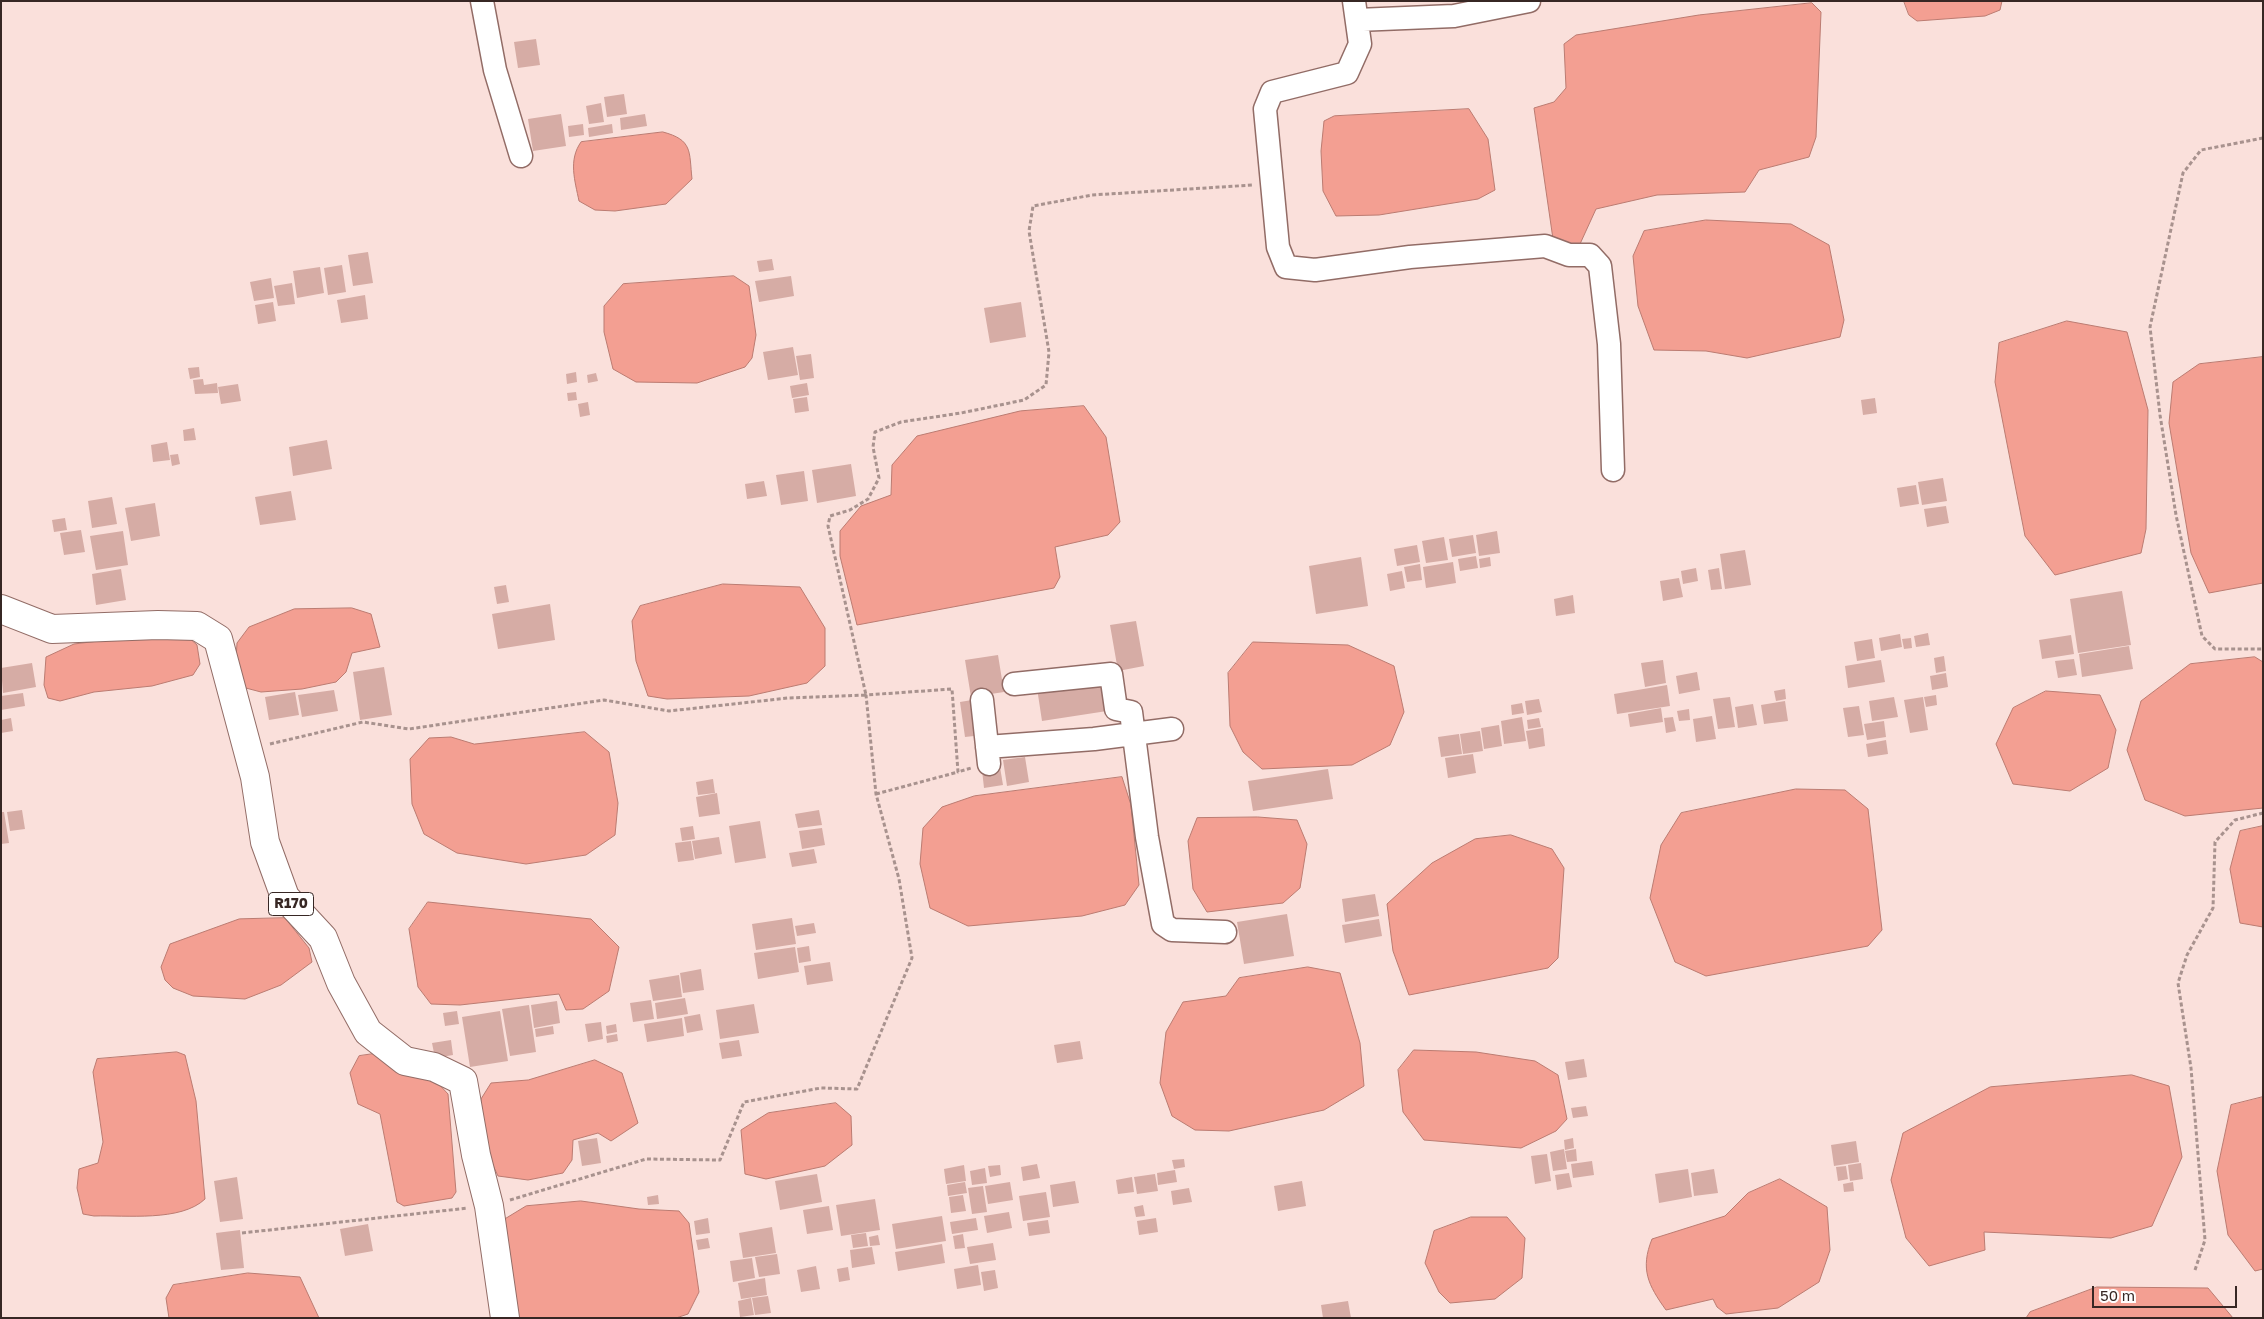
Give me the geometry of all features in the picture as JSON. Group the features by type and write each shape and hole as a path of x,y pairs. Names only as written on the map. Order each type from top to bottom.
{"main road":[{"name":"R170","path":"1,610 52,629 158,625 197,626 218,639 255,777 265,842 285,897 323,938 341,983 368,1032 405,1061 434,1067 463,1081 476,1155 489,1206 505,1318"}],"street":[{"path":"482,1 495,70 521,156"},
{"path":"1529,1 1454,16 1355,11 1360,44 1347,73 1272,92 1265,109 1278,247 1286,267 1315,270 1410,257 1546,246 1569,255 1590,255 1600,266 1608,334 1613,470"},
{"path":"1014,684 1111,674 1116,709 1132,712 1147,837 1163,924 1172,930 1225,932"},
{"path":"982,700 988,755 1172,729"}],"path":[{"path":"2263,138 2201,150 2183,172 2150,327 2160,415 2176,516 2202,636 2215,649 2263,649"},
{"path":"242,1233 489,1206 646,1159 720,1160 744,1102 821,1088 857,1089 912,958 899,879 876,794 866,696 828,526 830,516 850,510 868,499 879,478 873,447 875,432 901,422 961,414 1024,400 1046,385 1049,352 1029,231 1032,206 1092,195 1272,184"},
{"path":"248,749 363,722 409,729 604,700 669,711 788,698 866,696 952,689 958,772"},
{"path":"876,794 958,772 988,755"},
{"path":"2195,1270 2205,1240 2191,1068 2178,982 2188,955 2213,908 2215,842 2235,820 2263,814"}],"shaded area":[{"path":"1904,1 2002,1 2000,10 1985,16 1917,21 1909,15"},
{"path":"1812,3 1821,12 1816,137 1809,157 1759,170 1745,192 1657,195 1596,209 1580,244 1564,250 1553,239 1534,108 1554,102 1566,88 1564,44 1576,35 1699,15"},
{"path":"1469,109 1488,139 1495,190 1478,199 1379,215 1336,216 1323,191 1321,151 1324,121 1334,116"},
{"path":"663,132 673,135 685,143 688,148 692,179 666,204 615,211 595,210 579,201 574,178 574,163 577,149 581,142"},
{"path":"1706,220 1791,224 1829,245 1844,320 1840,337 1747,358 1706,351 1654,350 1638,306 1633,256 1644,231"},
{"path":"734,276 749,286 756,335 752,358 745,367 697,383 636,382 613,369 604,332 604,306 623,284"},
{"path":"2067,321 2127,332 2148,410 2146,529 2141,553 2055,575 2025,536 1995,382 1999,343"},
{"path":"2263,357 2263,583 2209,593 2191,553 2169,423 2173,382 2199,364"},
{"path":"1084,406 1106,437 1120,522 1108,535 1055,547 1060,577 1054,588 857,625 840,556 840,531 861,506 891,495 892,465 917,436 1020,411"},
{"path":"723,584 800,587 825,628 825,666 807,683 749,696 667,699 648,696 636,661 632,621 640,606"},
{"path":"352,608 371,614 380,647 352,653 346,672 336,682 302,689 261,692 242,687 235,676 237,643 249,627 294,609"},
{"path":"187,636 197,645 200,664 193,675 152,686 94,692 60,701 48,698 44,685 46,657 74,644 132,637"},
{"path":"1253,642 1348,645 1394,666 1404,712 1390,745 1352,765 1262,769 1243,752 1230,726 1228,673"},
{"path":"2255,657 2263,662 2263,808 2185,816 2145,800 2127,750 2141,701 2190,664"},
{"path":"2046,691 2100,695 2116,730 2108,768 2070,791 2013,784 1996,744 2013,708"},
{"path":"585,732 609,752 618,803 615,835 586,855 526,864 457,853 424,834 412,804 410,759 429,738 451,737 474,744"},
{"path":"1122,777 1131,805 1139,885 1125,905 1082,916 968,926 930,908 920,864 923,828 942,807 974,796"},
{"path":"1796,789 1845,790 1868,809 1882,930 1868,946 1706,976 1675,962 1650,898 1661,845 1681,813"},
{"path":"1258,817 1297,820 1307,844 1300,888 1283,903 1207,912 1193,889 1188,841 1197,818"},
{"path":"2263,826 2263,927 2240,923 2230,869 2240,831"},
{"path":"1511,835 1552,849 1564,868 1558,958 1548,968 1409,995 1393,951 1387,904 1432,863 1475,839"},
{"path":"428,902 591,919 619,947 609,991 583,1009 566,1010 559,994 460,1005 431,1004 418,987 409,929"},
{"path":"285,918 309,948 312,962 281,985 245,999 193,996 173,988 165,980 161,967 170,944 239,919"},
{"path":"1308,967 1340,973 1360,1043 1364,1086 1324,1110 1229,1131 1195,1130 1172,1116 1160,1083 1166,1032 1183,1002 1226,996 1239,978"},
{"path":"1414,1050 1476,1052 1535,1061 1558,1075 1567,1119 1556,1131 1521,1148 1424,1140 1403,1112 1398,1070"},
{"path":"177,1052 185,1055 196,1101 205,1199 195,1206 182,1211 153,1216 94,1216 83,1214 77,1188 79,1169 98,1163 103,1142 93,1072 97,1059"},
{"path":"379,1053 434,1079 448,1094 456,1192 452,1198 404,1206 397,1202 380,1114 358,1104 350,1073 359,1056"},
{"path":"595,1060 622,1073 638,1123 611,1141 598,1133 573,1140 572,1160 563,1173 528,1180 498,1176 485,1148 481,1099 491,1083 528,1080"},
{"path":"2132,1075 2169,1086 2182,1157 2152,1226 2111,1238 1984,1232 1985,1250 1929,1266 1906,1238 1891,1180 1903,1133 1990,1087"},
{"path":"2263,1097 2263,1269 2255,1271 2228,1235 2217,1171 2231,1105"},
{"path":"836,1103 851,1116 852,1145 825,1166 766,1179 745,1174 741,1130 768,1113"},
{"path":"1780,1179 1827,1207 1830,1250 1819,1282 1778,1308 1726,1314 1717,1307 1713,1299 1666,1310 1650,1284 1646,1268 1648,1250 1652,1239 1725,1216 1748,1193"},
{"path":"581,1201 639,1209 679,1211 689,1223 699,1292 688,1314 676,1318 512,1318 503,1220 526,1206"},
{"path":"1471,1217 1507,1217 1525,1238 1522,1278 1495,1299 1450,1303 1439,1292 1425,1263 1434,1231"},
{"path":"248,1273 300,1277 319,1318 169,1318 166,1298 173,1285"},
{"path":"2097,1287 2208,1288 2233,1318 2026,1318 2030,1312"}],"building":[{"path":"536,39 540,65 518,68 514,42"},
{"path":"624,94 627,114 607,117 604,97"},
{"path":"601,103 604,122 589,124 586,106"},
{"path":"561,114 566,146 533,151 528,119"},
{"path":"645,114 647,126 621,130 620,118"},
{"path":"583,124 584,135 569,137 568,126"},
{"path":"612,124 613,133 589,137 588,128"},
{"path":"368,252 373,283 353,286 348,255"},
{"path":"772,259 774,270 759,272 757,261"},
{"path":"342,265 346,292 328,295 324,268"},
{"path":"320,267 324,293 297,298 293,271"},
{"path":"791,276 794,296 759,302 755,281"},
{"path":"271,278 274,298 254,301 250,282"},
{"path":"292,283 295,304 278,306 274,286"},
{"path":"365,295 368,319 341,323 337,300"},
{"path":"273,302 276,321 258,324 255,305"},
{"path":"1021,302 1026,337 990,343 984,308"},
{"path":"793,347 798,375 768,380 763,352"},
{"path":"811,354 814,378 800,380 796,356"},
{"path":"199,367 200,377 190,379 188,368"},
{"path":"576,372 577,382 567,384 566,374"},
{"path":"596,373 598,381 588,383 587,375"},
{"path":"203,379 204,385 217,383 218,393 195,394 193,380"},
{"path":"807,383 809,395 792,398 790,386"},
{"path":"238,384 241,401 221,404 218,387"},
{"path":"576,392 577,400 568,401 567,393"},
{"path":"807,397 809,411 795,413 793,399"},
{"path":"1875,398 1877,413 1863,415 1861,400"},
{"path":"588,402 590,415 580,417 578,404"},
{"path":"194,428 196,440 184,441 183,430"},
{"path":"327,440 332,469 293,476 289,447"},
{"path":"167,442 170,460 153,462 151,445"},
{"path":"178,454 180,464 172,466 170,455"},
{"path":"851,464 856,496 817,503 812,470"},
{"path":"804,471 808,501 781,505 776,475"},
{"path":"1943,478 1947,501 1922,505 1918,482"},
{"path":"764,481 767,496 747,499 745,484"},
{"path":"1916,485 1919,504 1900,507 1897,488"},
{"path":"291,491 296,520 260,525 255,497"},
{"path":"112,497 117,524 92,528 88,501"},
{"path":"155,503 160,536 131,541 125,508"},
{"path":"1946,506 1949,523 1927,527 1924,509"},
{"path":"65,518 67,530 54,532 52,520"},
{"path":"81,530 85,552 64,555 60,533"},
{"path":"123,531 128,565 96,570 90,536"},
{"path":"1497,531 1500,553 1479,556 1476,535"},
{"path":"1473,535 1476,553 1452,557 1449,539"},
{"path":"1444,537 1448,560 1426,563 1422,541"},
{"path":"1417,545 1420,562 1397,566 1394,549"},
{"path":"1745,550 1751,585 1725,589 1720,554"},
{"path":"1476,556 1478,568 1460,571 1458,559"},
{"path":"1361,557 1368,606 1316,614 1309,566"},
{"path":"1490,557 1491,566 1480,568 1479,559"},
{"path":"1453,562 1456,583 1426,588 1423,567"},
{"path":"1420,564 1422,580 1407,582 1404,567"},
{"path":"1696,568 1698,581 1683,584 1681,571"},
{"path":"1719,568 1722,589 1711,590 1708,570"},
{"path":"121,569 126,600 96,605 92,574"},
{"path":"1402,571 1405,588 1390,591 1387,574"},
{"path":"1679,578 1683,597 1663,601 1660,581"},
{"path":"506,585 509,602 497,604 494,587"},
{"path":"2122,591 2131,645 2078,653 2070,599"},
{"path":"1573,595 1575,613 1556,616 1554,599"},
{"path":"550,604 555,640 498,649 492,614"},
{"path":"1136,621 1144,666 1118,671 1110,625"},
{"path":"1928,633 1930,645 1916,647 1914,636"},
{"path":"1900,634 1902,647 1881,651 1879,638"},
{"path":"2071,635 2074,654 2042,659 2039,640"},
{"path":"1911,638 1912,648 1904,649 1902,639"},
{"path":"1872,639 1875,658 1857,661 1854,642"},
{"path":"2129,646 2133,669 2082,677 2079,654"},
{"path":"998,655 1004,692 971,697 965,660"},
{"path":"1944,656 1946,671 1936,673 1934,658"},
{"path":"2074,659 2077,675 2058,678 2055,661"},
{"path":"1663,660 1666,683 1645,687 1641,663"},
{"path":"1881,660 1885,682 1848,688 1845,666"},
{"path":"32,663 36,687 3,693 1,668"},
{"path":"384,667 392,715 360,720 353,672"},
{"path":"1697,672 1700,690 1679,694 1676,676"},
{"path":"1946,673 1948,687 1932,690 1930,676"},
{"path":"1101,677 1107,711 1042,721 1037,688"},
{"path":"1667,685 1670,706 1617,714 1614,694"},
{"path":"1785,689 1786,699 1776,701 1774,691"},
{"path":"334,690 338,711 302,717 298,695"},
{"path":"295,692 299,715 269,720 265,697"},
{"path":"23,693 25,706 1,710 1,696"},
{"path":"1936,695 1937,705 1926,707 1924,697"},
{"path":"1730,697 1735,727 1718,729 1713,699"},
{"path":"1894,697 1898,717 1872,721 1869,701"},
{"path":"1923,697 1928,730 1910,733 1904,700"},
{"path":"978,699 983,735 965,737 960,702"},
{"path":"1539,699 1542,712 1527,715 1525,701"},
{"path":"1785,701 1788,721 1764,724 1761,705"},
{"path":"1522,703 1524,713 1512,715 1511,705"},
{"path":"1753,704 1757,725 1738,728 1735,707"},
{"path":"1859,706 1864,735 1848,737 1843,708"},
{"path":"1661,708 1663,722 1630,727 1628,714"},
{"path":"1689,709 1690,720 1679,721 1677,711"},
{"path":"1712,716 1716,739 1696,742 1693,719"},
{"path":"1522,717 1526,741 1504,744 1501,721"},
{"path":"1673,717 1676,731 1666,733 1664,718"},
{"path":"11,718 13,731 1,733 1,720"},
{"path":"1539,718 1541,727 1528,729 1527,720"},
{"path":"1884,721 1886,737 1867,740 1864,724"},
{"path":"1499,725 1502,746 1484,749 1481,728"},
{"path":"1543,728 1545,746 1529,749 1526,731"},
{"path":"1480,731 1483,751 1463,754 1460,734"},
{"path":"1459,734 1462,754 1441,757 1438,737"},
{"path":"1886,740 1888,754 1868,757 1866,744"},
{"path":"1473,754 1476,773 1448,778 1445,758"},
{"path":"1025,757 1029,782 1007,786 1003,760"},
{"path":"1000,767 1003,785 984,788 982,770"},
{"path":"1328,769 1333,799 1253,811 1248,781"},
{"path":"713,779 715,793 698,795 696,782"},
{"path":"717,793 720,814 699,817 696,797"},
{"path":"22,810 25,829 10,831 7,812"},
{"path":"819,810 822,825 798,828 795,814"},
{"path":"1,812 4,812 9,843 1,844"},
{"path":"760,821 766,858 735,863 729,826"},
{"path":"693,826 695,839 682,841 680,828"},
{"path":"822,828 825,845 802,849 799,831"},
{"path":"719,837 722,854 695,859 692,841"},
{"path":"691,841 694,860 678,862 675,843"},
{"path":"814,849 817,863 792,867 789,853"},
{"path":"1375,894 1379,916 1345,922 1342,899"},
{"path":"1287,914 1294,956 1244,964 1237,922"},
{"path":"792,918 796,944 756,950 752,924"},
{"path":"1379,919 1382,936 1345,943 1342,925"},
{"path":"814,923 816,933 797,936 795,926"},
{"path":"809,946 811,961 799,963 797,948"},
{"path":"795,947 799,972 758,979 754,953"},
{"path":"830,962 833,981 807,985 804,966"},
{"path":"701,969 704,990 683,993 680,973"},
{"path":"679,975 682,997 653,1001 649,980"},
{"path":"685,998 688,1014 657,1019 655,1003"},
{"path":"651,1000 654,1019 633,1022 630,1003"},
{"path":"557,1001 560,1023 534,1028 531,1005"},
{"path":"754,1004 759,1033 720,1039 716,1010"},
{"path":"529,1005 536,1052 510,1056 502,1009"},
{"path":"457,1011 459,1024 445,1026 443,1013"},
{"path":"500,1011 508,1061 470,1067 462,1017"},
{"path":"700,1014 703,1030 687,1033 684,1017"},
{"path":"682,1018 684,1036 647,1042 644,1024"},
{"path":"601,1022 603,1039 588,1042 585,1024"},
{"path":"616,1024 617,1032 607,1034 606,1026"},
{"path":"553,1026 554,1034 536,1037 535,1029"},
{"path":"617,1034 618,1041 607,1043 606,1036"},
{"path":"451,1040 453,1055 435,1058 432,1043"},
{"path":"739,1040 742,1056 722,1059 719,1043"},
{"path":"1080,1041 1083,1059 1057,1063 1054,1045"},
{"path":"1584,1059 1587,1077 1568,1080 1565,1062"},
{"path":"1586,1106 1588,1116 1573,1118 1571,1108"},
{"path":"597,1138 601,1163 582,1166 578,1141"},
{"path":"1573,1138 1574,1148 1565,1150 1564,1140"},
{"path":"1856,1141 1859,1162 1834,1166 1831,1145"},
{"path":"1564,1149 1567,1169 1553,1171 1550,1152"},
{"path":"1576,1149 1577,1161 1567,1162 1565,1151"},
{"path":"1547,1154 1551,1181 1535,1184 1531,1156"},
{"path":"1184,1159 1185,1167 1174,1169 1172,1160"},
{"path":"1592,1161 1594,1175 1573,1178 1571,1164"},
{"path":"1861,1163 1863,1179 1850,1181 1848,1165"},
{"path":"1037,1164 1040,1178 1023,1181 1021,1167"},
{"path":"964,1165 966,1181 946,1184 944,1169"},
{"path":"1000,1165 1001,1175 990,1177 988,1166"},
{"path":"1846,1166 1848,1179 1838,1181 1836,1167"},
{"path":"985,1168 987,1183 972,1185 970,1171"},
{"path":"1688,1169 1692,1197 1659,1203 1655,1174"},
{"path":"1714,1169 1718,1193 1694,1196 1691,1173"},
{"path":"1175,1170 1177,1182 1158,1185 1157,1173"},
{"path":"1569,1173 1572,1187 1557,1190 1555,1175"},
{"path":"817,1174 822,1202 780,1210 775,1181"},
{"path":"1155,1174 1158,1191 1137,1194 1134,1177"},
{"path":"237,1177 243,1219 220,1222 214,1181"},
{"path":"1132,1177 1134,1192 1118,1194 1116,1180"},
{"path":"1075,1181 1079,1203 1053,1207 1050,1185"},
{"path":"1302,1181 1306,1206 1278,1211 1274,1186"},
{"path":"965,1182 967,1193 948,1196 947,1185"},
{"path":"1010,1182 1013,1200 988,1204 985,1186"},
{"path":"1853,1182 1854,1191 1844,1192 1843,1184"},
{"path":"983,1186 987,1212 972,1214 968,1188"},
{"path":"1189,1188 1192,1202 1173,1205 1171,1191"},
{"path":"1046,1192 1050,1217 1023,1221 1019,1196"},
{"path":"658,1195 659,1204 648,1205 647,1197"},
{"path":"963,1195 966,1211 951,1213 949,1197"},
{"path":"875,1199 880,1230 841,1236 836,1205"},
{"path":"1143,1205 1145,1216 1136,1217 1134,1207"},
{"path":"829,1206 833,1230 807,1234 803,1210"},
{"path":"1009,1212 1012,1228 987,1233 984,1216"},
{"path":"942,1216 946,1241 896,1249 892,1224"},
{"path":"708,1218 710,1233 696,1235 694,1221"},
{"path":"976,1218 978,1230 952,1234 950,1222"},
{"path":"1156,1218 1158,1232 1139,1235 1137,1221"},
{"path":"1048,1220 1050,1233 1029,1236 1027,1223"},
{"path":"368,1224 373,1251 345,1256 340,1229"},
{"path":"772,1227 776,1253 743,1258 739,1233"},
{"path":"240,1230 244,1268 221,1270 216,1233"},
{"path":"866,1233 868,1246 853,1248 851,1235"},
{"path":"963,1234 965,1248 955,1249 953,1236"},
{"path":"878,1235 880,1245 870,1246 869,1237"},
{"path":"708,1238 710,1248 698,1250 696,1240"},
{"path":"993,1243 996,1260 970,1264 967,1247"},
{"path":"942,1244 945,1263 898,1271 895,1252"},
{"path":"872,1247 875,1264 852,1268 850,1250"},
{"path":"777,1254 780,1274 759,1277 755,1257"},
{"path":"752,1258 755,1278 733,1282 730,1261"},
{"path":"978,1265 981,1285 957,1289 954,1269"},
{"path":"816,1266 820,1289 801,1292 797,1270"},
{"path":"848,1267 850,1280 839,1282 837,1269"},
{"path":"995,1270 998,1288 984,1291 981,1272"},
{"path":"765,1278 767,1295 741,1299 738,1283"},
{"path":"768,1296 771,1313 755,1315 752,1298"},
{"path":"751,1298 754,1315 740,1317 738,1301"},
{"path":"1348,1301 1351,1318 1323,1318 1321,1305"}]}
